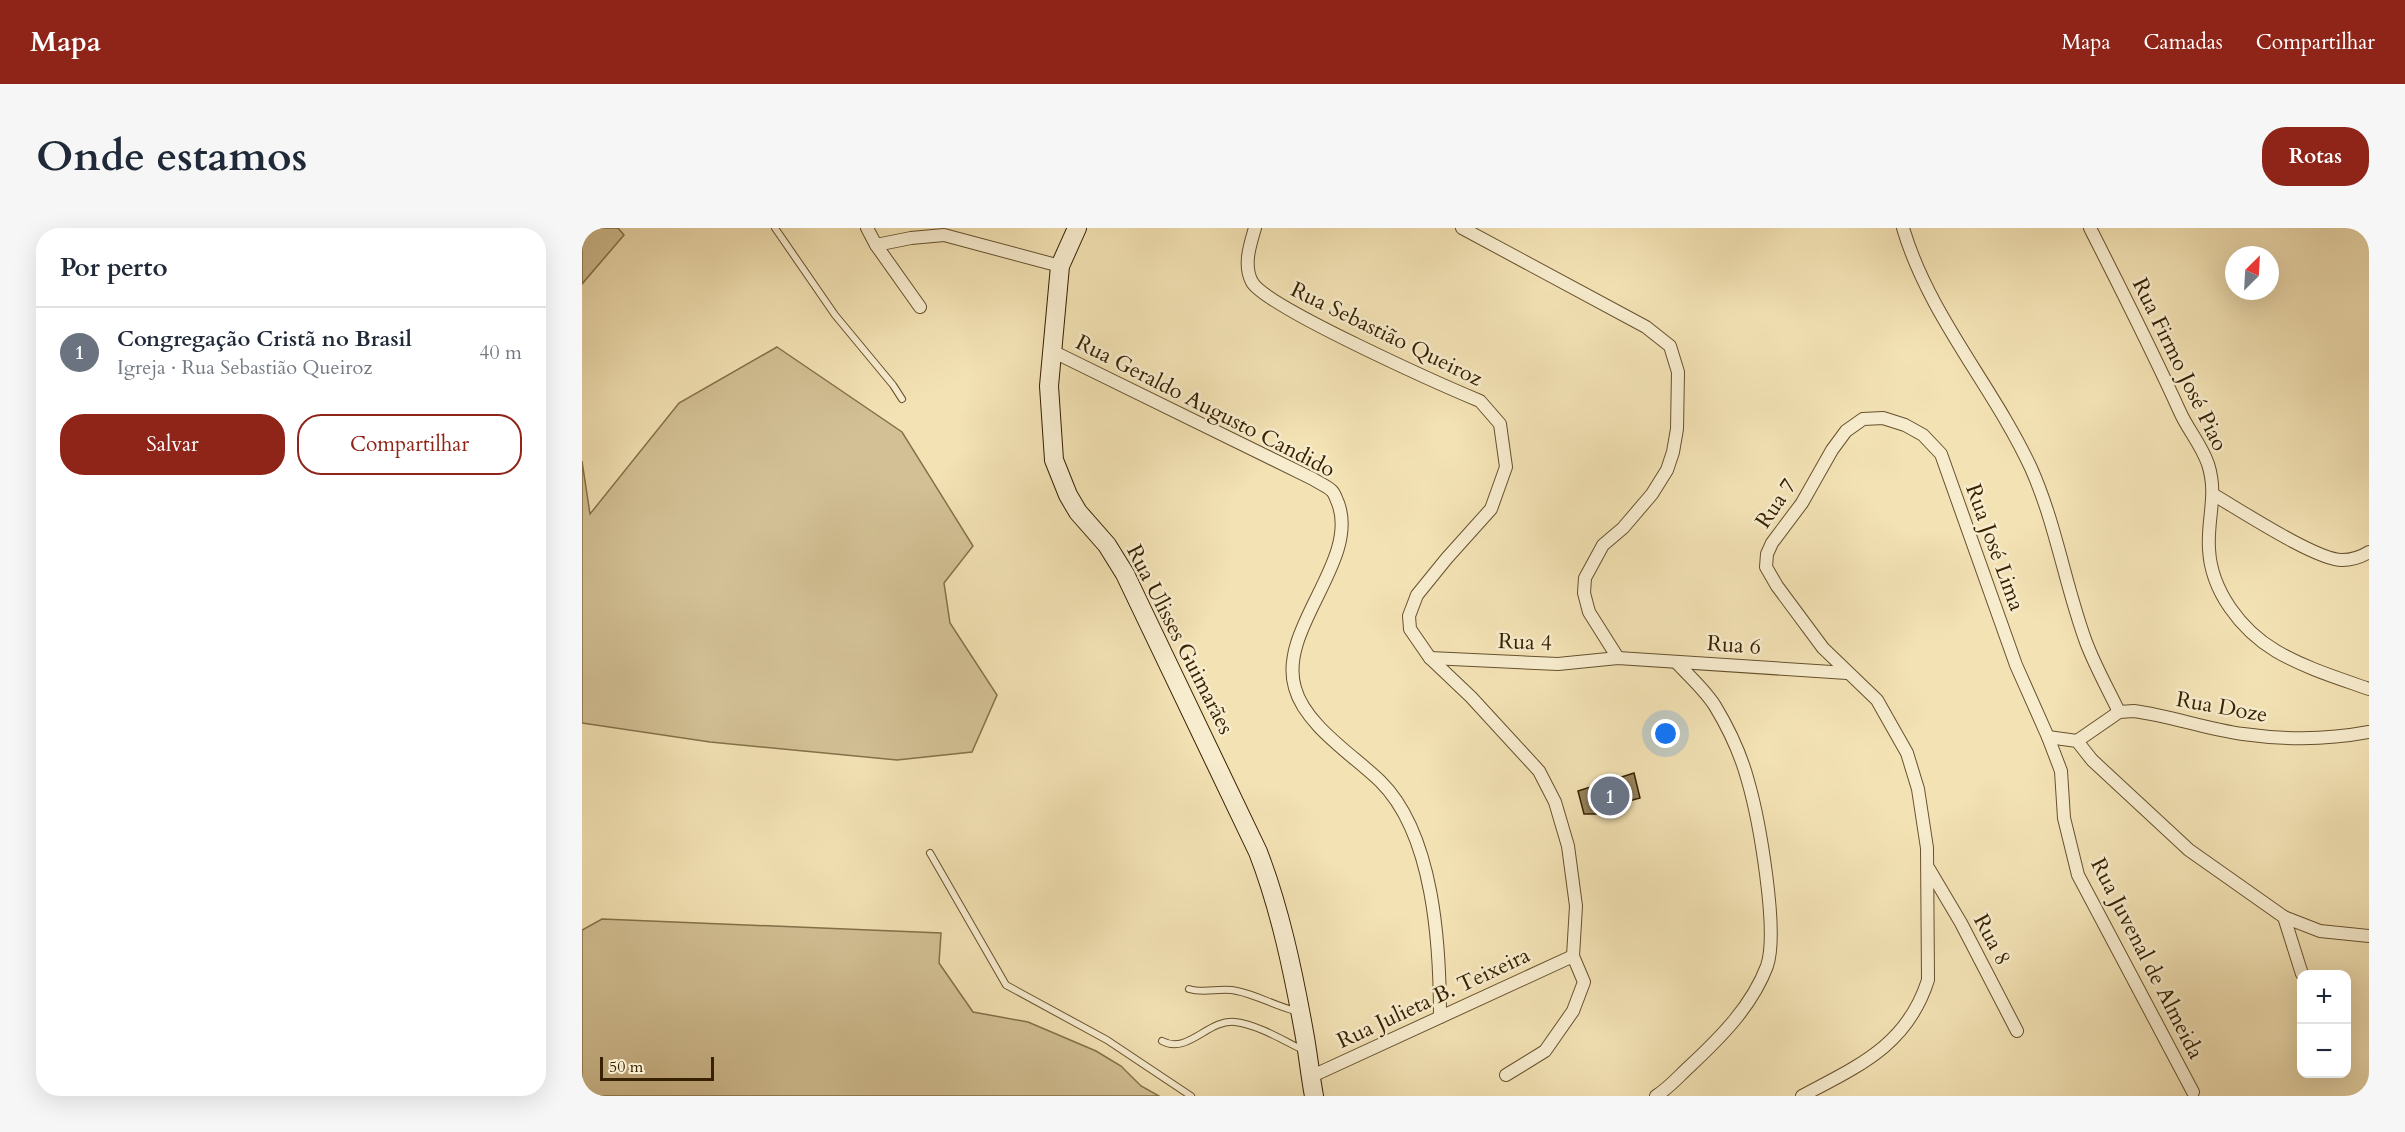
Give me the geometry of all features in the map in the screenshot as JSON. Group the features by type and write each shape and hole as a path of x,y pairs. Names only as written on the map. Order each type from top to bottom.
{"main road":[{"name":"Rua Ulisses Guimarães","path":"1077,228 1060,266 1049,386 1050,428 1054,460 1059,476 1078,512 1107,545 1125,574 1258,852 1272,887 1300,1011 1314,1096"}],"street":[{"path":"867,228 876,245 920,307"},
{"name":"Rua Sebastião Queiroz","path":"1255,228 1247,265 1253,282 1264,295 1308,320 1480,401 1500,424 1506,467 1491,509 1417,595 1409,616 1410,629 1430,658 1539,771 1555,802 1568,846 1576,906 1573,956 1584,982 1573,1011 1545,1052 1506,1075"},
{"path":"1462,228 1646,327 1670,346 1678,372 1677,418 1673,452 1667,470 1652,494 1603,545 1585,578 1584,593 1589,612 1618,658"},
{"path":"1903,228 1932,300 1986,387 2031,468 2053,531 2086,642 2119,712 2077,741 2048,737"},
{"name":"Rua Firmo José Piao","path":"2090,228 2208,465 2214,495 2209,547 2211,567 2217,588 2228,606 2248,628 2276,651 2325,674 2369,689"},
{"path":"876,245 911,237 944,235 1060,266"},
{"name":"Rua Geraldo Augusto Candido","path":"1052,351 1313,479 1334,492 1340,508 1342,530 1326,580 1308,615 1299,641 1292,670 1295,688 1303,707 1329,736 1381,782 1396,800 1412,826 1424,865 1440,966 1440,1017"},
{"name":"Rua 7","path":"1847,673 1823,648 1777,586 1766,567 1767,554 1772,543 1802,503 1832,450 1846,431 1863,418"},
{"name":"Rua José Lima","path":"1863,418 1883,418 1905,425 1923,435 1941,454 2016,665 2048,737"},
{"path":"2214,495 2316,552 2340,560 2360,558 2369,552"},
{"name":"Rua 4","path":"1430,658 1558,664 1618,658"},
{"name":"Rua 6","path":"1618,658 1847,673"},
{"path":"1656,1096 1708,1049 1742,1010 1760,982 1767,963 1772,934 1758,827 1741,760 1714,705 1676,662"},
{"path":"1802,1096 1869,1060 1905,1028 1917,1008 1928,980 1929,869 1923,817 1907,753 1877,699 1847,673"},
{"name":"Rua Doze","path":"2119,712 2147,713 2243,734 2302,739 2334,739 2369,732"},
{"name":"Rua Juvenal de Almeida","path":"2048,737 2061,771 2064,818 2078,875 2193,1092"},
{"path":"2077,741 2092,760 2189,850 2284,917 2320,932 2369,936"},
{"name":"Rua 8","path":"1929,869 1961,922 2017,1030"},
{"path":"2284,917 2300,970"},
{"name":"Rua Julieta B. Teixeira","path":"1310,1077 1573,956"}],"lane":[{"path":"775,228 835,315 902,399"},
{"path":"930,853 1006,985 1107,1040 1191,1096"},
{"path":"1189,989 1202,992 1235,990 1279,1007 1300,1011"},
{"path":"1162,1041 1173,1046 1182,1045 1215,1026 1236,1022 1256,1028 1307,1052"}],"shaded area":[{"path":"582,228 618,228 624,235 582,284"},
{"path":"777,347 902,432 973,546 944,583 950,623 997,695 972,752 897,760 710,742 582,723 582,461 590,514 679,403"},
{"path":"602,919 941,933 939,963 973,1012 1028,1022 1096,1051 1121,1066 1141,1086 1159,1096 582,1096 582,930"}],"building":[{"path":"1634,773 1640,798 1596,810 1597,814 1584,814 1578,791"}],"place":[{"name":"Congregação Cristã no Brasil","path":"1610,796"}]}
